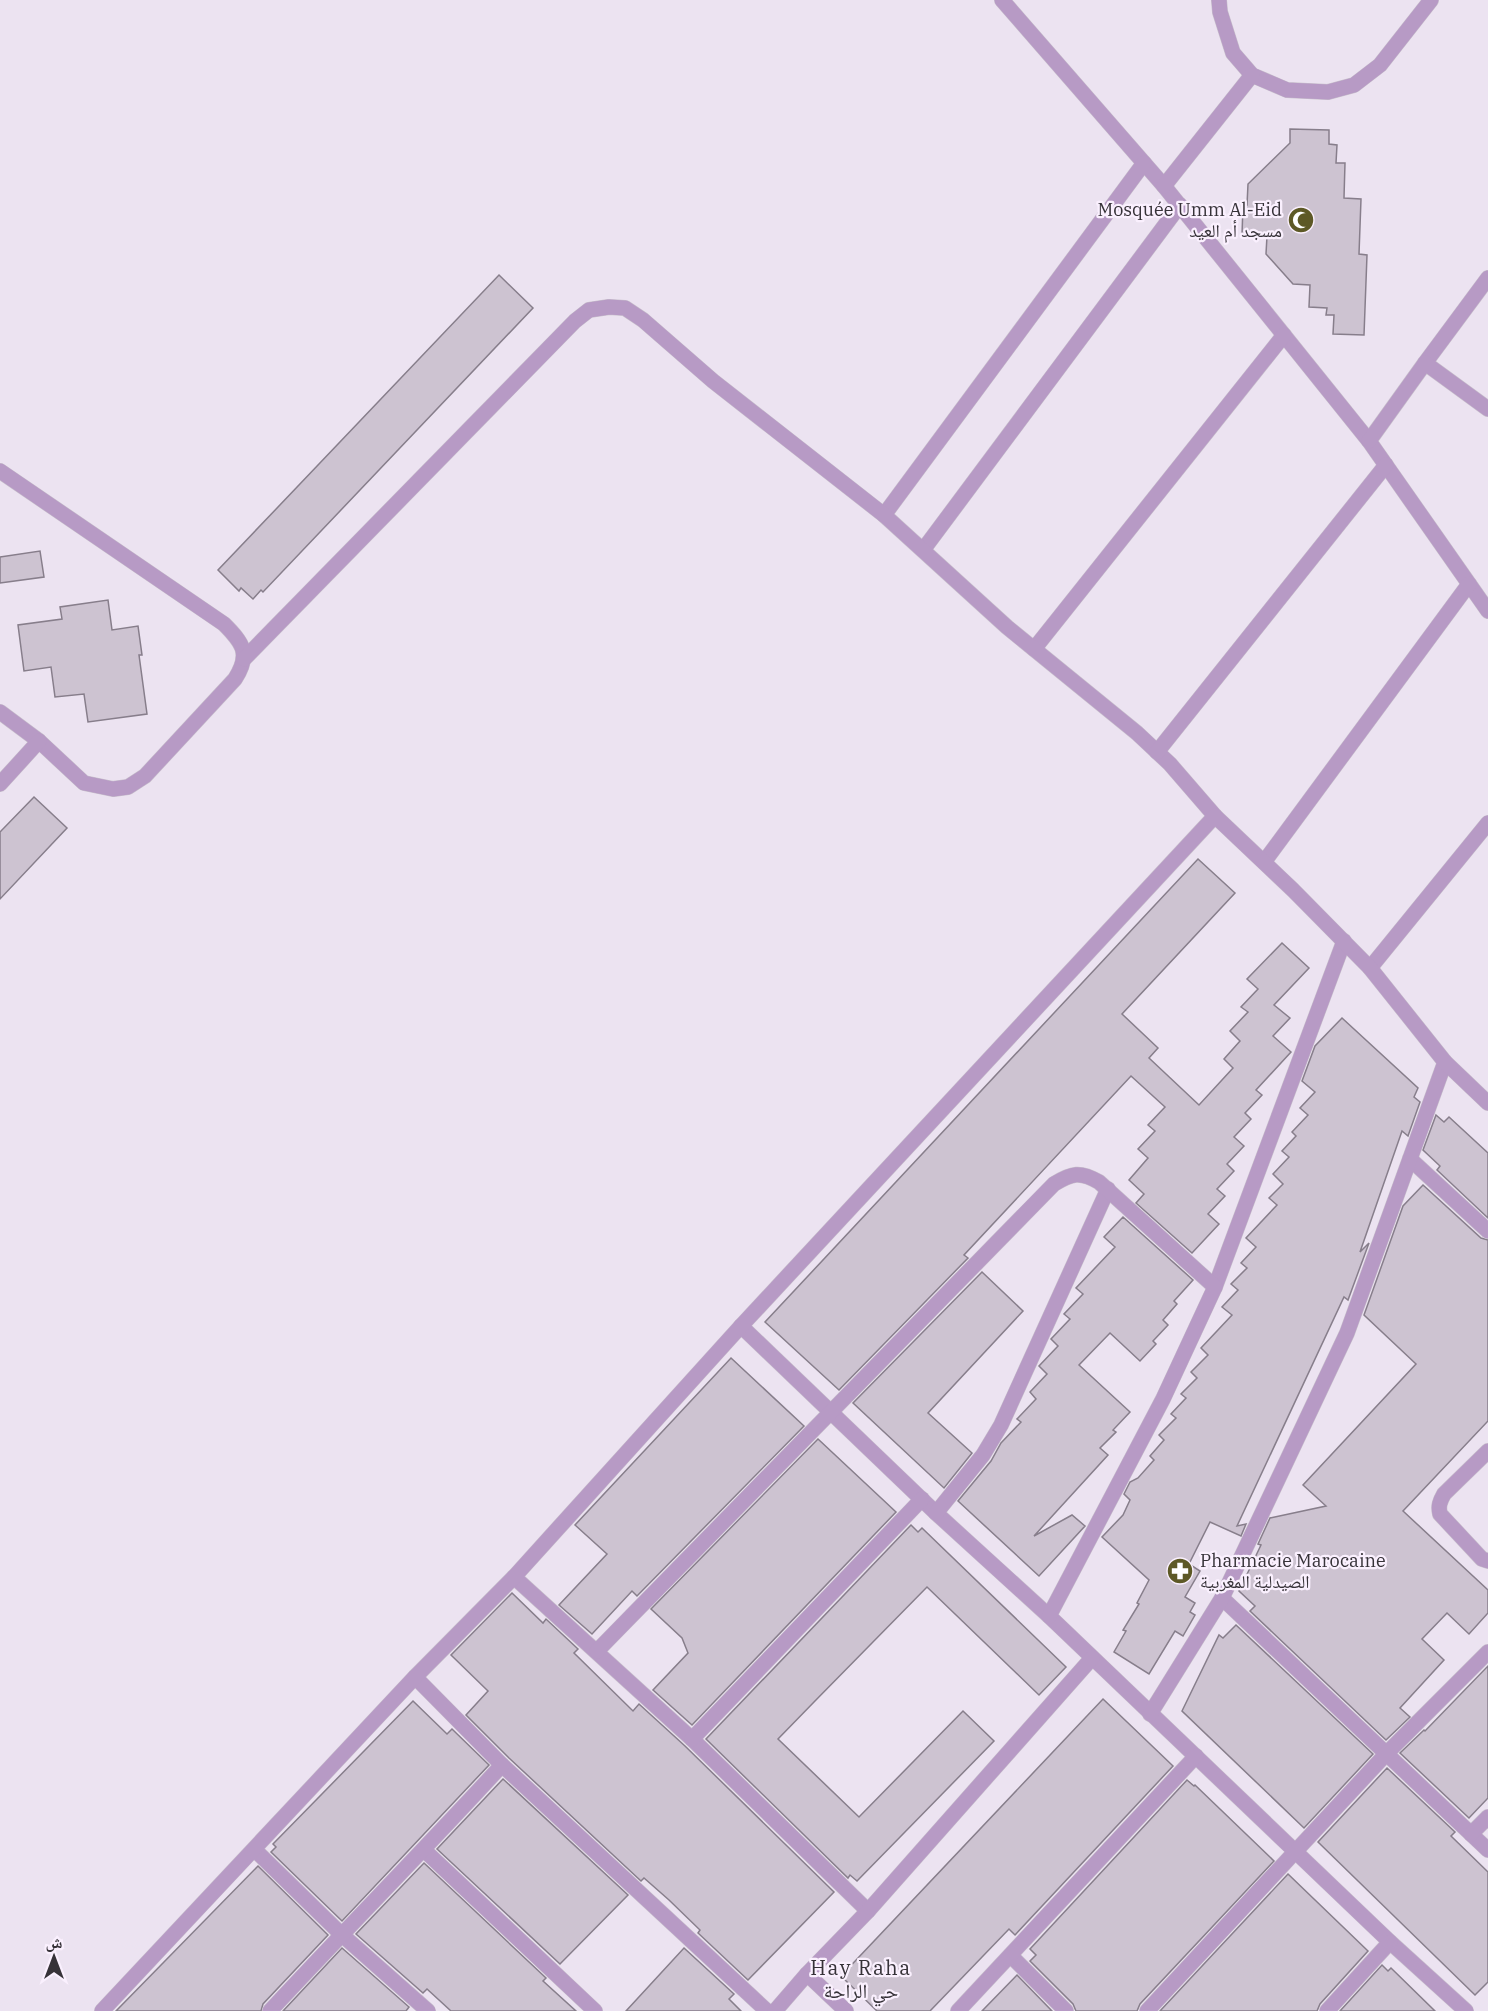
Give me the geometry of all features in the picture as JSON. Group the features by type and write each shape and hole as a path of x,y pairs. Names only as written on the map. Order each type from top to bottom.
{"street":[{"path":"1002,0 1164,186 1369,441 1488,611"},
{"path":"1220,0 1220,12 1233,53 1252,75 1287,90 1328,92 1354,85 1380,65 1431,0"},
{"path":"1164,186 1252,75"},
{"path":"884,515 1144,163"},
{"path":"923,550 1180,206"},
{"path":"1369,441 1488,278"},
{"path":"244,659 575,321 590,310 609,307 625,308 643,320 713,381 884,515 1007,627 1137,733 1215,816 1344,940 1370,968 1445,1062 1488,1103"},
{"path":"1034,649 1284,335"},
{"path":"1425,363 1488,410"},
{"path":"1157,752 1386,465"},
{"path":"0,471 224,624 241,643 244,659 242,668 235,679 145,776 128,788 113,789 84,783 39,741 0,712"},
{"path":"1264,862 1469,584"},
{"path":"0,784 39,741"},
{"path":"102,2011 416,1677 514,1577 741,1326 1215,816"},
{"path":"1370,968 1488,823"},
{"path":"1049,1616 1163,1399 1215,1287 1344,940"},
{"path":"1150,1714 1222,1598 1347,1333 1445,1062"},
{"path":"1410,1159 1488,1231"},
{"path":"597,1651 1054,1184 1068,1175 1089,1176 1108,1189 1215,1287"},
{"path":"936,1513 983,1455 1001,1425 1108,1189"},
{"path":"741,1326 1390,1942 1466,2011"},
{"path":"1488,1451 1444,1494 1440,1500 1439,1510 1440,1514 1482,1559 1488,1561"},
{"path":"692,1739 922,1499"},
{"path":"514,1577 692,1739 868,1911"},
{"path":"1222,1598 1488,1850"},
{"path":"1147,2011 1387,1753 1488,1652"},
{"path":"775,2011 868,1911 1092,1658"},
{"path":"416,1677 502,1765 768,2011"},
{"path":"958,2011 1196,1756"},
{"path":"270,2011 502,1765"},
{"path":"1472,1834 1488,1817"},
{"path":"255,1850 341,1934 428,2011"},
{"path":"424,1850 596,2011"},
{"path":"1328,2011 1390,1942"},
{"path":"1011,1956 1066,2011"},
{"path":"807,1974 846,2011"}],"building":[{"name":"Mosquée Umm Al-Eid مسجد أم العيد","path":"1290,129 1329,130 1329,144 1337,145 1336,163 1345,163 1344,198 1361,199 1359,254 1367,255 1364,335 1333,334 1334,315 1326,315 1327,308 1309,307 1310,285 1293,284 1266,254 1267,236 1242,235 1243,205 1247,205 1248,184 1290,143"},
{"path":"499,275 533,308 263,592 261,590 253,599 241,588 239,591 218,570"},
{"path":"40,551 44,577 0,583 0,557"},
{"path":"108,600 112,630 138,626 142,655 139,655 147,714 88,722 84,694 55,697 51,667 24,671 18,625 62,619 60,607"},
{"path":"34,797 67,828 0,899 0,832"},
{"path":"1198,859 1235,893 1122,1014 1158,1048 1149,1058 1199,1105 1233,1068 1224,1059 1240,1041 1230,1031 1248,1012 1241,1007 1258,989 1247,979 1282,943 1309,968 1274,1005 1290,1018 1273,1036 1291,1052 1256,1090 1262,1095 1245,1113 1251,1119 1234,1137 1244,1146 1227,1164 1234,1171 1217,1189 1225,1196 1208,1214 1219,1224 1192,1253 1136,1203 1144,1194 1129,1180 1148,1158 1138,1149 1155,1131 1148,1125 1165,1107 1131,1076 964,1255 968,1258 839,1390 765,1322"},
{"path":"1342,1018 1418,1088 1414,1097 1420,1102 1408,1136 1402,1131 1360,1252 1369,1243 1348,1300 1344,1297 1237,1526 1246,1524 1241,1536 1210,1522 1189,1564 1200,1571 1185,1597 1195,1603 1190,1612 1195,1615 1183,1636 1175,1631 1149,1674 1114,1652 1149,1580 1102,1537 1123,1515 1130,1500 1124,1494 1130,1482 1138,1478 1154,1460 1150,1456 1164,1440 1159,1435 1176,1418 1171,1414 1186,1398 1181,1394 1197,1378 1191,1372 1208,1355 1201,1348 1232,1315 1222,1307 1238,1290 1231,1284 1247,1268 1241,1263 1256,1247 1246,1238 1277,1205 1269,1198 1283,1184 1273,1174 1289,1157 1282,1151 1296,1136 1292,1132 1308,1115 1300,1108 1315,1092 1302,1081 1315,1046"},
{"path":"1436,1115 1444,1122 1449,1117 1488,1153 1488,1218 1437,1170 1440,1166 1423,1150"},
{"path":"1423,1185 1481,1238 1488,1240 1488,1421 1403,1511 1488,1590 1488,1613 1469,1634 1447,1613 1422,1639 1444,1660 1400,1708 1410,1717 1386,1740 1250,1611 1255,1606 1239,1591 1261,1545 1258,1544 1270,1518 1326,1506 1303,1485 1416,1364 1364,1315 1403,1206"},
{"path":"1123,1217 1193,1280 1174,1301 1177,1304 1163,1320 1168,1325 1153,1341 1156,1344 1140,1361 1110,1333 1079,1365 1130,1412 1113,1430 1116,1432 1100,1448 1108,1455 1034,1536 1072,1515 1085,1526 1039,1576 958,1501 991,1461 1001,1443 1021,1422 1017,1419 1036,1399 1030,1392 1047,1374 1039,1366 1058,1346 1051,1339 1070,1319 1064,1314 1083,1294 1076,1288 1115,1247 1104,1237"},
{"path":"982,1272 1023,1311 928,1413 972,1453 944,1488 853,1403"},
{"path":"731,1358 804,1426 637,1596 632,1591 592,1634 559,1605 607,1554 575,1525"},
{"path":"818,1439 896,1512 692,1725 653,1690 688,1653 682,1638 651,1609"},
{"path":"911,1525 918,1532 922,1528 1066,1667 1039,1695 927,1587 814,1702 778,1739 859,1817 963,1711 994,1741 857,1881 850,1875 848,1878 706,1739"},
{"path":"512,1593 543,1623 546,1619 578,1649 574,1653 633,1711 639,1704 685,1746 834,1892 748,1980 698,1933 700,1930 669,1900 644,1878 641,1881 466,1715 488,1691 451,1655"},
{"path":"1236,1625 1373,1754 1304,1828 1182,1711 1219,1635 1223,1638"},
{"path":"1488,1666 1488,1798 1469,1818 1400,1753 1425,1731"},
{"path":"1103,1699 1173,1766 1015,1935 1009,1929 930,2011 877,2011 841,1976"},
{"path":"413,1701 447,1734 452,1729 489,1765 342,1921 271,1852 276,1847 273,1844"},
{"path":"1387,1768 1455,1832 1451,1836 1488,1872 1488,1982 1475,1995 1318,1842"},
{"path":"503,1779 628,1895 560,1964 437,1849"},
{"path":"1187,1780 1274,1861 1140,2004 1137,2011 1076,2011 1073,2004 1030,1961 1036,1955 1030,1949"},
{"path":"424,1863 546,1978 543,1981 576,2011 451,2011 427,1989 423,1993 356,1934"},
{"path":"258,1866 328,1935 263,2004 261,2011 116,2011"},
{"path":"1288,1874 1368,1951 1320,2004 1317,2011 1160,2011"},
{"path":"342,1948 409,2007 406,2011 283,2011"},
{"path":"684,1948 734,1994 729,1999 741,2011 626,2011"},
{"path":"1382,1965 1388,1971 1391,1968 1435,2011 1340,2011"},
{"path":"1017,1975 1052,2011 982,2011"}],"place":[{"name":"Mosquée Umm Al-Eid مسجد أم العيد","path":"1301,220"},
{"name":"Pharmacie Marocaine الصيدلية المغربية","path":"1180,1571"}],"district":[{"name":"Hay Raha حي الراحة","path":"861,1980"}]}
